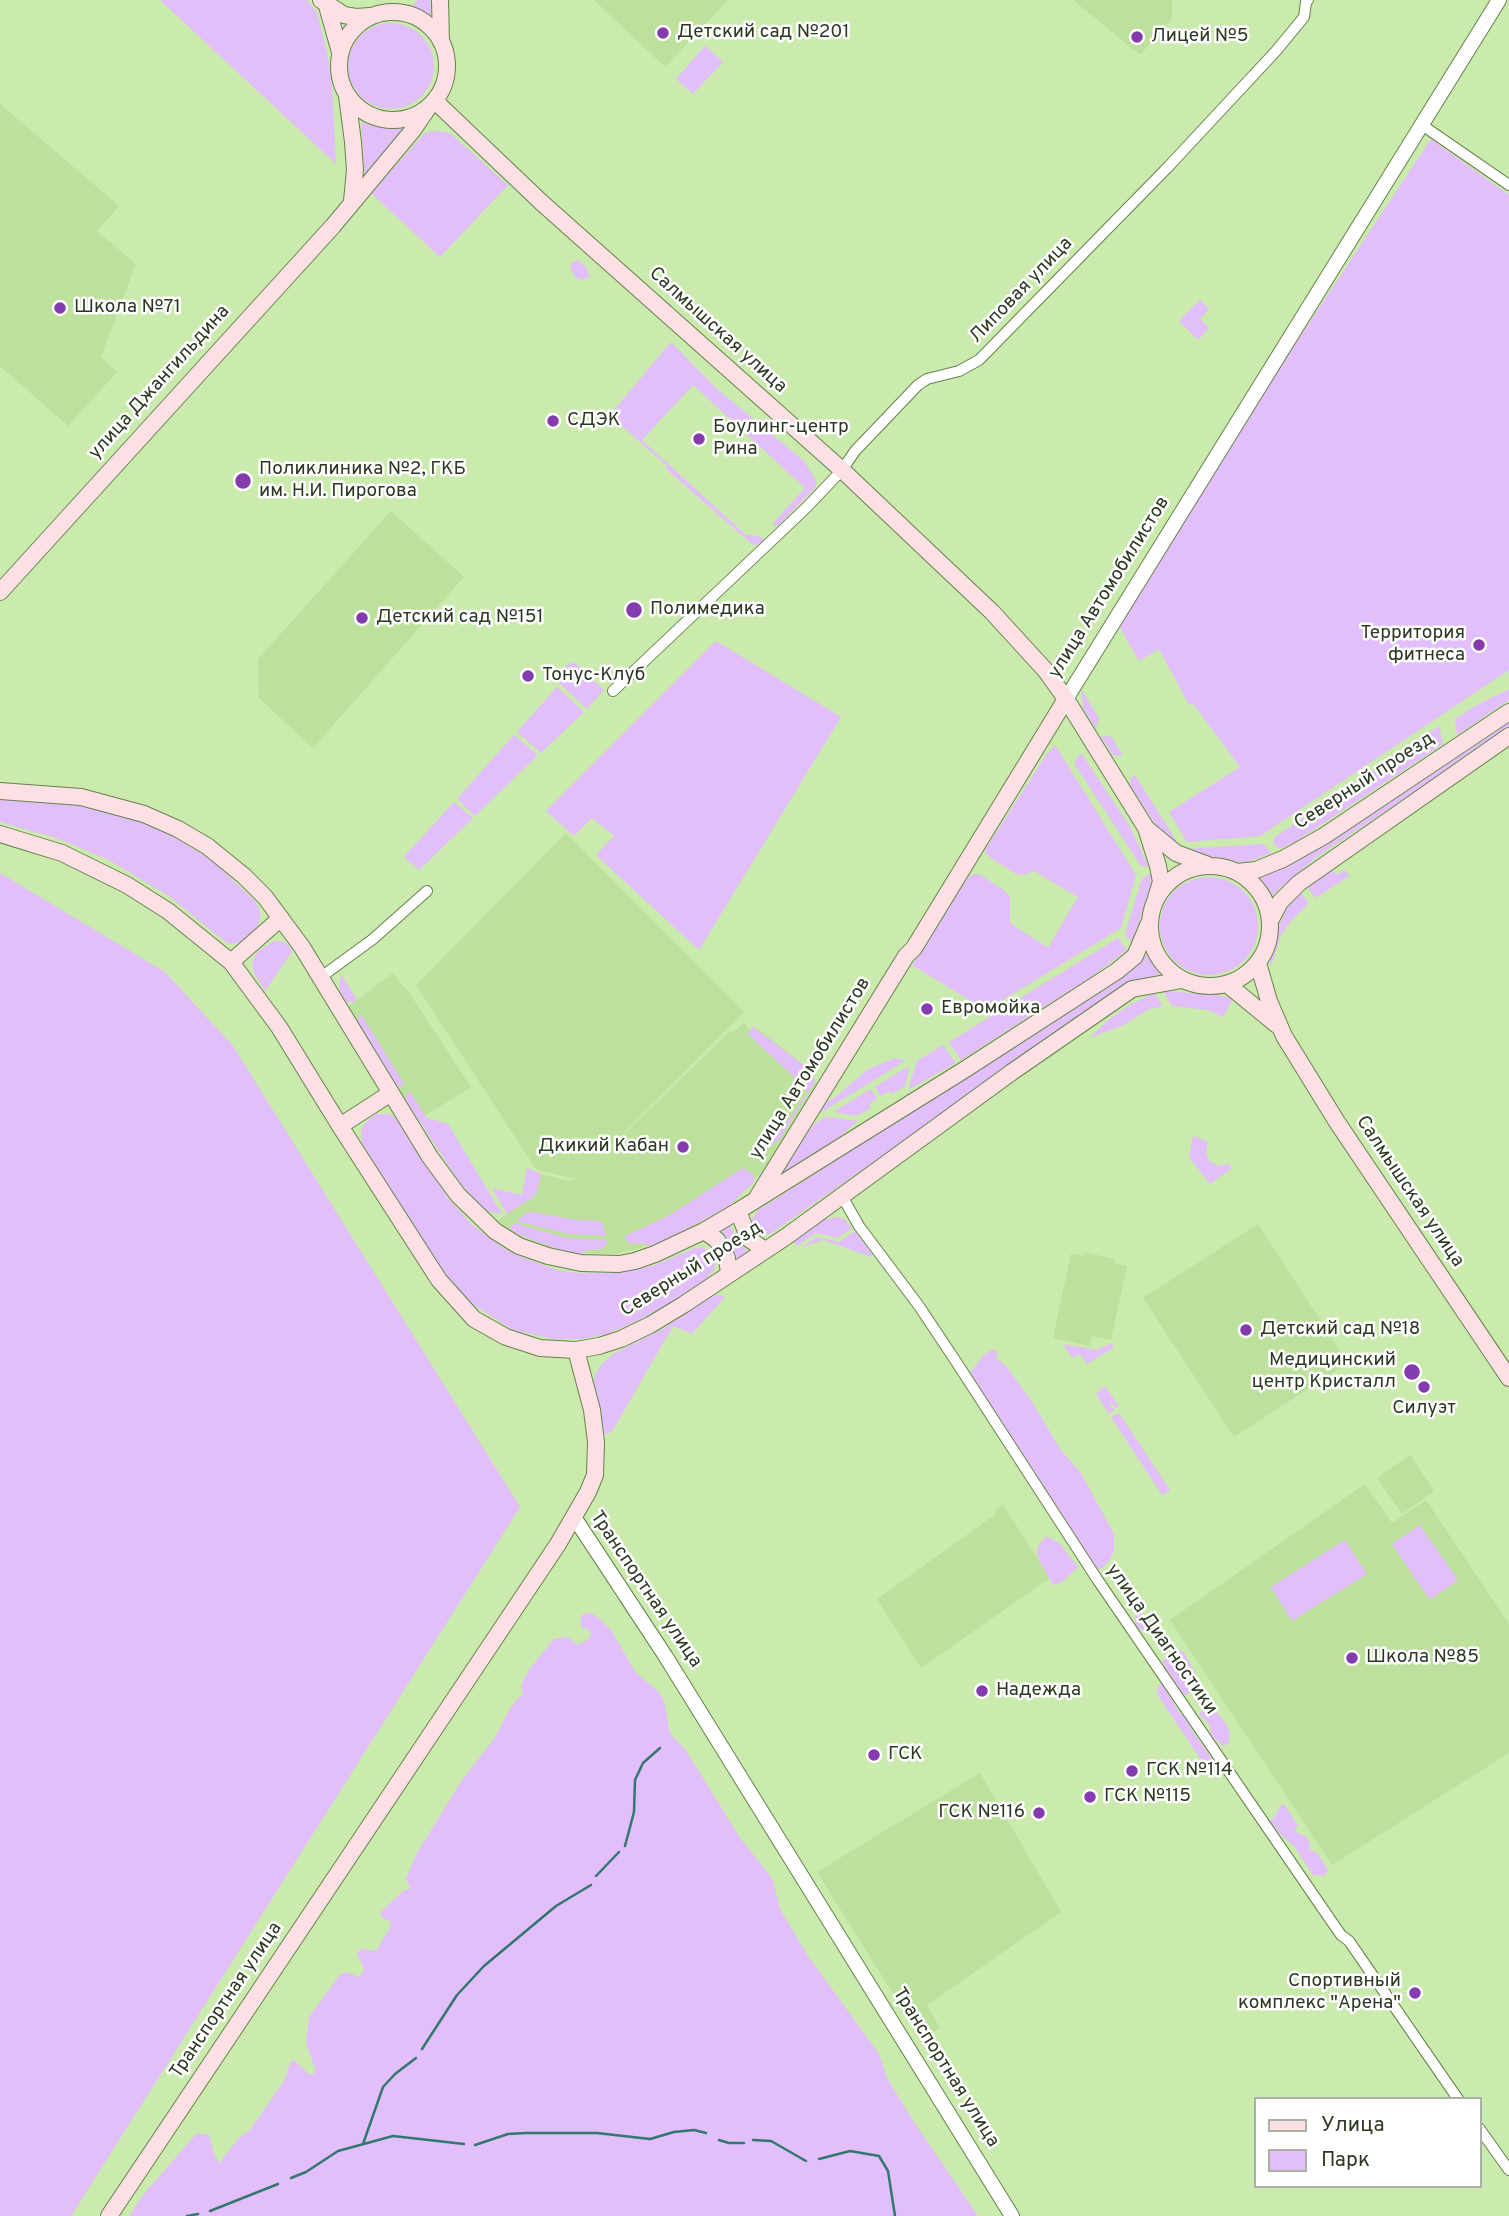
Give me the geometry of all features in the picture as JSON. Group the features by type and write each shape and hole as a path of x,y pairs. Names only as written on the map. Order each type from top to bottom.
{"main road":[{"path":"395,12 407,0"},
{"path":"347,96 363,112 385,120 408,119 431,104 445,82 447,62 441,42 440,0"},
{"path":"324,3 344,15 356,17 395,12 414,16 430,27 441,42"},
{"path":"324,3 340,52"},
{"path":"352,203 354,142 347,96 338,67 340,52 352,31 372,16"},
{"name":"Салмышская улица","path":"431,104 842,470 992,612 1046,671 1066,699 1146,828"},
{"name":"улица Джангильдина","path":"0,592 352,203 413,130 431,104"},
{"name":"улица Автомобилистов","path":"757,1198 1066,699"},
{"name":"Северный проезд","path":"1237,872 1256,870 1283,859 1324,836 1509,712"},
{"path":"1270,921 1280,902 1298,883 1509,736"},
{"name":"Северный проезд","path":"0,791 81,797 144,814 207,846 244,876 265,897 321,977 430,1157 458,1195 495,1231 527,1249 564,1261 619,1264 655,1254 704,1231 1118,971 1135,956 1149,923"},
{"path":"1146,828 1176,853 1210,866 1237,872 1260,892 1270,921 1268,943 1258,963 1244,976 1227,984 1204,986 1182,980 1168,970 1157,956 1150,940 1149,923 1160,882 1146,828"},
{"name":"Северный проезд","path":"0,834 91,865 167,911 231,962 279,1027 439,1280 474,1319 506,1337 540,1348 576,1350 599,1346 621,1339 683,1305 842,1196 1012,1072 1132,989 1182,980"},
{"path":"1156,898 1169,881 1188,869 1210,866"},
{"path":"231,962 281,918"},
{"path":"1258,963 1279,1027"},
{"path":"1227,984 1279,1027"},
{"name":"Салмышская улица","path":"1279,1027 1337,1122 1509,1378"},
{"path":"340,1126 391,1093"},
{"path":"737,1211 749,1239 765,1250"},
{"path":"704,1231 717,1240 727,1258 729,1274"},
{"path":"574,1517 595,1475 596,1461 592,1410 576,1350"},
{"name":"Транспортная улица","path":"109,2216 574,1517"}],"street":[{"name":"Липовая улица","path":"613,691 752,557 775,539 842,470 855,451 918,385 927,379 959,371 979,360 1168,167 1276,51 1304,18 1308,0"},
{"name":"улица Автомобилистов","path":"1066,699 1499,0"},
{"path":"1422,125 1509,185"},
{"path":"321,977 373,939 427,891"},
{"name":"улица Диагностики","path":"842,1196 859,1226 919,1306 1097,1579 1322,1909 1342,1936 1349,1941 1457,2097"},
{"name":"Транспортная улица","path":"574,1517 666,1657 1012,2216"},
{"path":"1481,2132 1509,2171"}],"shaded area":[{"name":"Детский сад №201","path":"594,0 728,0 665,67"},
{"name":"Лицей №5","path":"1073,0 1172,0 1172,19 1140,55"},
{"name":"Школа №71","path":"0,104 119,206 97,231 136,264 101,357 117,372 68,426 0,366"},
{"name":"Детский сад №151","path":"391,511 464,577 313,748 259,698 258,659"},
{"path":"566,833 744,1012 583,1174 729,1032 735,1031 744,1023 749,1030 756,1027 806,1067 818,1087 765,1168 734,1202 660,1243 615,1254 576,1253 552,1248 525,1238 498,1221 519,1204 534,1198 541,1174 568,1181 574,1179 536,1169 416,985"},
{"path":"393,973 410,994 471,1087 418,1120 348,1007"},
{"name":"Детский сад №18","path":"1258,1224 1348,1363 1234,1437 1143,1298"},
{"path":"1084,1252 1115,1259 1114,1263 1127,1266 1111,1340 1092,1336 1090,1346 1053,1338 1071,1254 1083,1256"},
{"path":"1410,1455 1434,1491 1402,1514 1377,1478"},
{"name":"Школа №85","path":"1365,1484 1392,1523 1426,1500 1509,1624 1509,1753 1332,1865 1170,1620"},
{"path":"1003,1505 1050,1578 921,1668 877,1599 996,1514 995,1511"},
{"path":"980,1773 1061,1912 927,2005 940,2028 922,2040 817,1872"}],"green space":[{"path":"160,0 307,0 317,12 328,57 336,164"},
{"path":"418,0 430,0 431,16 411,7"},
{"path":"391,23 407,27 421,36 430,50 434,66 430,82 421,96 407,105 391,109 375,105 361,96 352,82 348,66 352,50 361,36 375,27"},
{"path":"705,46 723,62 693,94 676,79"},
{"path":"361,122 376,127 412,126 365,177"},
{"path":"438,131 451,134 508,185 440,257 371,193 425,133"},
{"path":"1431,139 1509,195 1509,670 1260,836 1187,842 1169,812 1240,767 1194,705 1188,703 1159,649 1139,661 1117,622 1268,385"},
{"path":"578,260 587,268 589,276 583,280 576,278 570,268 572,263"},
{"path":"1200,300 1209,309 1200,319 1209,328 1198,340 1179,321"},
{"path":"671,342 716,388 804,461 817,482 814,489 779,525 774,526 773,523 805,488 693,385 642,440 746,535 759,536 764,540 760,544 753,545 666,469 667,466 610,415"},
{"path":"716,641 841,717 699,950 596,855 614,836 592,818 574,836 546,811"},
{"path":"574,662 604,690 587,709 555,679 567,665"},
{"path":"557,687 584,712 541,753 517,732"},
{"path":"1081,689 1099,718 1096,729 1083,708"},
{"path":"1509,689 1509,700 1457,735 1455,719"},
{"path":"1509,721 1509,729 1318,856 1270,897 1257,876 1294,862 1313,851"},
{"path":"1439,726 1443,744 1297,841 1279,849 1273,843 1275,837"},
{"path":"514,735 538,755 475,816 457,799"},
{"path":"1111,736 1123,756 1114,756 1100,737"},
{"path":"1055,745 1136,875 1121,928 986,1010 912,965 966,880 973,874 981,875 1005,891 1010,897 1010,923 1048,948 1078,897 1034,871 1023,875 1016,874 988,856 985,850"},
{"path":"1081,753 1129,825 1149,867 1141,866 1074,763"},
{"path":"1135,775 1176,840 1176,846 1162,835 1130,785 1130,779"},
{"path":"0,800 44,800 78,804 130,818 167,833 210,859 255,901 261,914 258,926 241,942 231,944 224,941 170,897 109,860 56,838 0,822"},
{"path":"454,802 473,818 419,870 404,857"},
{"path":"1263,844 1272,853 1247,862 1231,862 1187,849"},
{"path":"1345,870 1349,876 1316,898 1307,887 1330,871 1338,874"},
{"path":"0,873 165,972 233,1046 520,1507 71,2216 0,2216"},
{"path":"1151,873 1150,890 1132,943 1125,934 1142,879"},
{"path":"1209,877 1228,880 1244,891 1255,907 1258,926 1255,945 1244,961 1228,972 1209,975 1190,972 1174,961 1163,945 1160,926 1163,907 1174,891 1190,880"},
{"path":"1301,892 1309,903 1281,935 1269,967 1277,930 1287,908"},
{"path":"1118,938 1127,950 1091,977 961,1060 949,1042"},
{"path":"274,941 284,942 293,950 265,991 254,973 252,962 258,951"},
{"path":"1147,954 1160,974 1131,983 770,1234 760,1234 755,1229 751,1221 757,1211 1126,974"},
{"path":"341,974 357,1000 355,1002 347,1002 341,994"},
{"path":"1163,991 1219,995 1233,999 1223,1017 1208,1010 1172,1006"},
{"path":"1154,993 1163,1006 1149,1009 1122,1026 1090,1038 1108,1020"},
{"path":"361,1014 405,1085 398,1087 357,1021"},
{"path":"753,1027 806,1067 815,1082 779,1140 757,1154 792,1116 807,1092 805,1087 750,1036 748,1032"},
{"path":"943,1045 956,1063 908,1090 917,1061"},
{"path":"895,1058 905,1061 812,1118 816,1109 838,1095 867,1070"},
{"path":"907,1067 909,1070 905,1086 892,1094 890,1091 881,1096 875,1087"},
{"path":"871,1089 877,1099 869,1104 871,1108 857,1116 833,1112"},
{"path":"410,1092 427,1118 448,1124 502,1214 486,1211 460,1183 406,1101 405,1096"},
{"path":"376,1114 390,1114 399,1121 448,1198 472,1225 503,1248 521,1257 557,1270 617,1273 655,1265 702,1247 713,1254 716,1262 714,1270 705,1280 665,1306 607,1334 582,1339 554,1339 513,1330 472,1304 451,1283 419,1237 362,1143 363,1125"},
{"path":"825,1117 858,1121 836,1140 784,1173 781,1170 813,1125"},
{"path":"1193,1136 1208,1142 1206,1152 1209,1161 1218,1166 1228,1164 1232,1168 1210,1184 1189,1157"},
{"path":"527,1168 541,1174 536,1195 507,1214 492,1188 522,1195"},
{"path":"743,1168 754,1175 754,1182 728,1207 660,1243 649,1246 643,1243 630,1244 627,1241 625,1236 668,1216"},
{"path":"526,1213 599,1221 603,1224 606,1236 569,1234 517,1221"},
{"path":"838,1217 844,1219 852,1228 838,1238 816,1233 797,1246 795,1243 795,1238 820,1220"},
{"path":"514,1223 567,1238 607,1240 606,1245 602,1249 587,1250 583,1254 560,1250 517,1234 510,1229"},
{"path":"730,1224 736,1239 748,1252 737,1259 721,1230"},
{"path":"855,1231 872,1257 823,1240 800,1248 817,1237 839,1242"},
{"path":"712,1296 725,1297 692,1334 673,1326 613,1430 608,1434 603,1433 593,1388 595,1375 602,1364 613,1354 661,1330"},
{"path":"1111,1343 1114,1347 1087,1364 1080,1354 1072,1358 1063,1344 1097,1350"},
{"path":"991,1350 996,1350 997,1359 1006,1366 1031,1400 1060,1449 1081,1473 1114,1534 1114,1551 1101,1569 1096,1569 969,1374"},
{"path":"1105,1386 1119,1406 1117,1408 1110,1403 1115,1410 1109,1414 1096,1394"},
{"path":"1119,1413 1170,1490 1162,1495 1111,1417"},
{"path":"1420,1525 1458,1580 1430,1600 1392,1544"},
{"path":"1046,1536 1059,1543 1078,1567 1062,1582 1053,1585 1037,1552"},
{"path":"1345,1540 1367,1574 1292,1621 1271,1587"},
{"path":"1141,1611 1151,1625 1153,1624 1152,1629 1145,1633 1135,1624 1135,1616"},
{"path":"583,1614 595,1615 611,1630 636,1673 658,1691 664,1700 670,1734 685,1749 740,1838 772,1878 781,1911 808,1956 879,2054 887,2078 978,2216 129,2216 144,2194 197,2133 209,2135 219,2163 239,2138 251,2129 284,2081 291,2061 295,2061 309,2074 314,2074 315,2068 306,2043 309,2017 340,1975 346,1972 360,1977 364,1969 357,1954 361,1949 376,1951 391,1926 390,1921 381,1917 381,1912 404,1890 411,1889 406,1879 417,1853 462,1780 494,1739 511,1707 523,1693 521,1686 528,1671 554,1639 568,1637 577,1645 589,1639 591,1634 588,1629 582,1628 580,1620"},
{"path":"1177,1648 1184,1653 1196,1674 1196,1680 1185,1695 1162,1661 1170,1657 1173,1649"},
{"path":"1159,1684 1163,1684 1178,1711 1188,1721 1215,1763 1215,1769 1206,1767 1157,1694"},
{"path":"1210,1705 1225,1722 1230,1733 1228,1744 1223,1746 1210,1734 1211,1726 1199,1714"},
{"path":"1284,1804 1298,1826 1294,1831 1305,1836 1310,1843 1309,1849 1318,1854 1328,1870 1324,1876 1313,1875 1294,1846 1270,1821"}],"waterway":[{"path":"625,1846 634,1812 635,1780 643,1763 660,1748"},
{"path":"596,1876 619,1852"},
{"path":"422,2049 457,1995 484,1966 556,1906 591,1885"},
{"path":"363,2144 383,2087 416,2058"},
{"path":"475,2145 508,2134 526,2133 597,2133 650,2139 674,2132 694,2130 706,2133"},
{"path":"291,2178 306,2172 338,2151 393,2136 464,2144"},
{"path":"719,2140 744,2143"},
{"path":"753,2140 771,2141 806,2161"},
{"path":"819,2159 850,2151 879,2156 888,2171 895,2216"},
{"path":"210,2211 278,2184"},
{"path":"187,2216 198,2214"}],"place":[{"name":"Детский сад №201","path":"663,33"},
{"name":"Лицей №5","path":"1137,37"},
{"name":"Школа №71","path":"60,308"},
{"name":"СДЭК","path":"553,421"},
{"name":"Боулинг-центр Рина","path":"699,439"},
{"name":"Поликлиника №2, ГКБ им. Н.И. Пирогова","path":"243,481"},
{"name":"Полимедика","path":"634,610"},
{"name":"Детский сад №151","path":"362,618"},
{"name":"Территория фитнеса","path":"1479,645"},
{"name":"Тонус-Клуб","path":"528,676"},
{"name":"Евромойка","path":"927,1009"},
{"name":"Дкикий Кабан","path":"683,1147"},
{"name":"Детский сад №18","path":"1246,1330"},
{"name":"Медицинский центр Кристалл","path":"1412,1372"},
{"name":"Силуэт","path":"1424,1387"},
{"name":"Школа №85","path":"1352,1658"},
{"name":"Надежда","path":"982,1691"},
{"name":"ГСК","path":"874,1755"},
{"name":"ГСК №114","path":"1132,1771"},
{"name":"ГСК №115","path":"1090,1797"},
{"name":"ГСК №116","path":"1039,1813"},
{"name":"Спортивный комплекс \"Арена\"","path":"1415,1993"}]}
